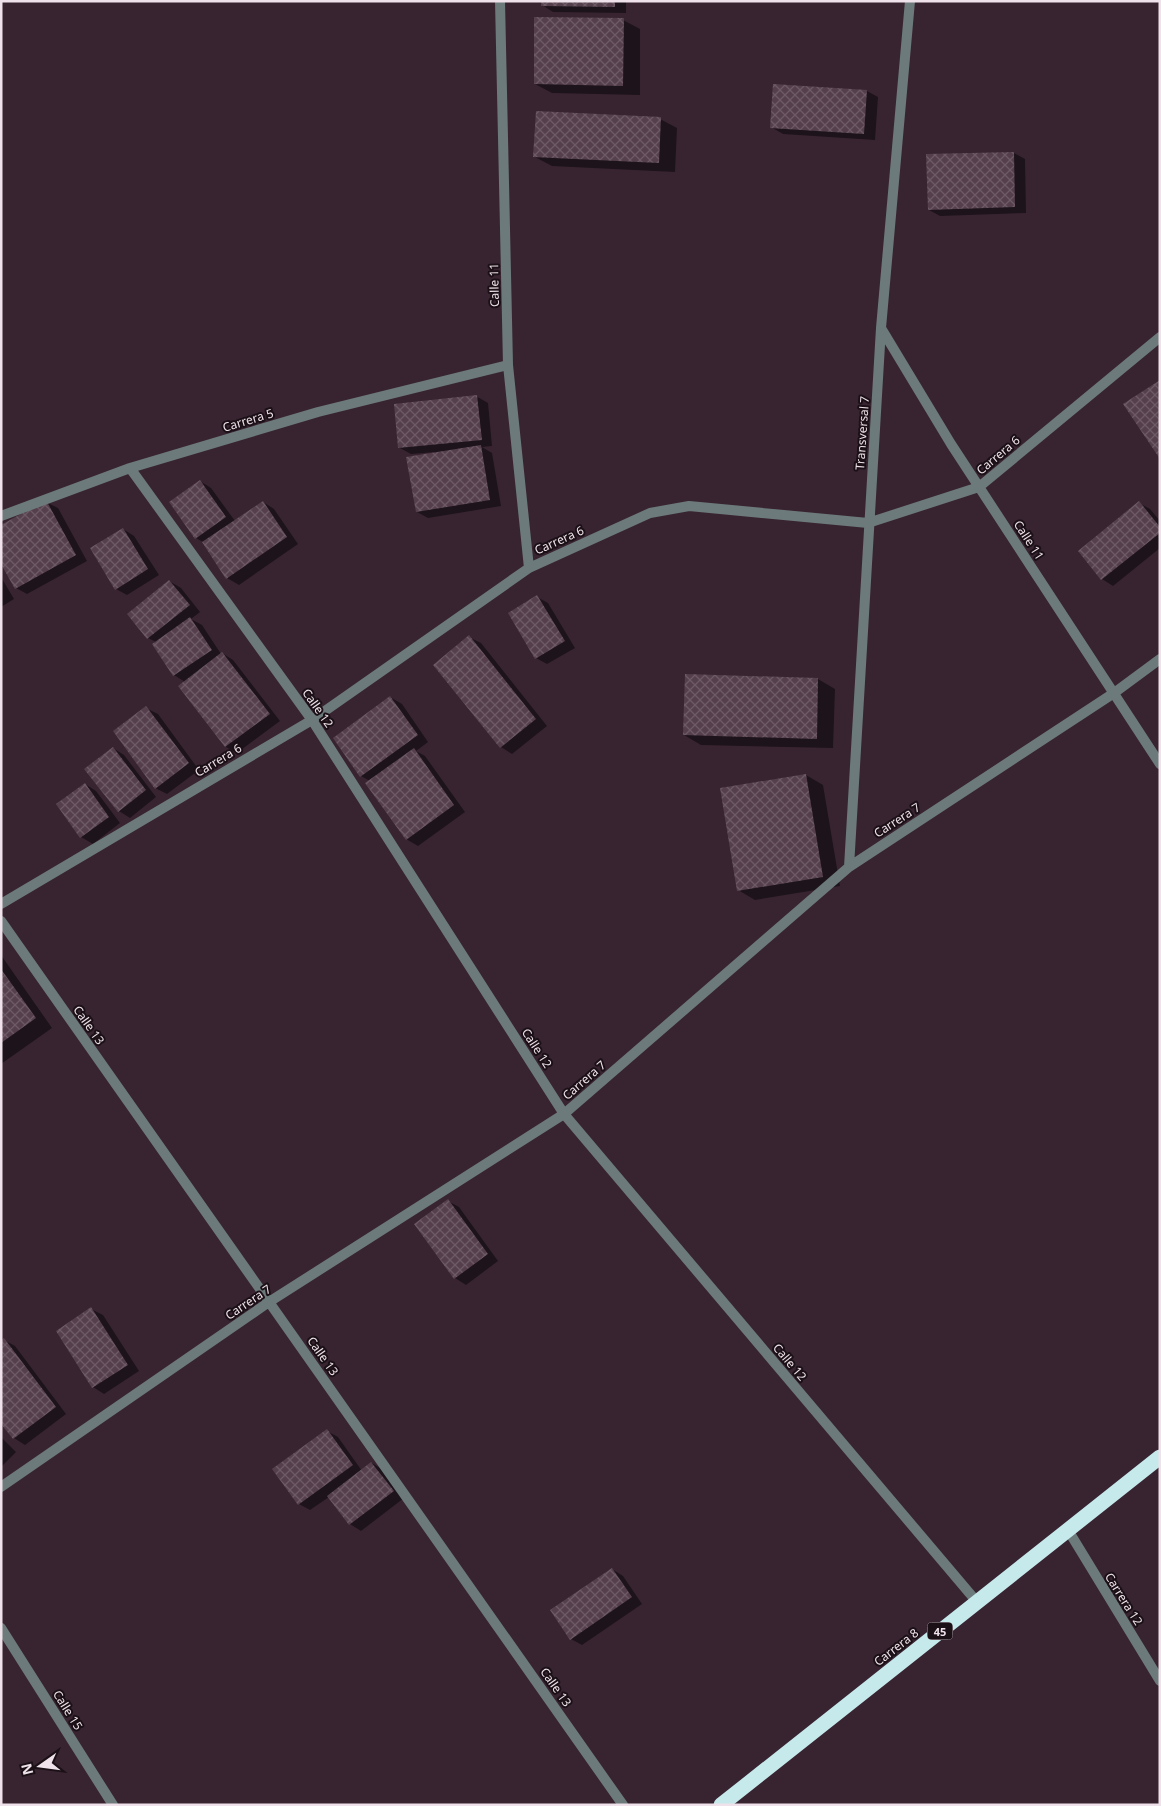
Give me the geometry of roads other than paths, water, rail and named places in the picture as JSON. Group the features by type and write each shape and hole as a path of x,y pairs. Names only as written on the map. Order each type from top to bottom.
{"highway":[{"name":"Carrera 8","path":"720,1805 1160,1458"}],"street":[{"name":"Calle 11","path":"500,1 508,365 529,568"},
{"name":"Transversal 7","path":"849,867 881,328 910,1"},
{"name":"Calle 11","path":"881,328 979,487 1160,764"},
{"name":"Carrera 6","path":"1,904 312,720 529,568 650,513 690,506 868,523 979,487 1160,337"},
{"name":"Carrera 5","path":"1,516 130,468 318,412 508,365"},
{"name":"Calle 12","path":"130,468 312,720 564,1114 977,1602"},
{"name":"Carrera 7","path":"1,1487 269,1302 564,1114 849,867 1114,693 1160,659"},
{"name":"Calle 13","path":"1,921 623,1805"},
{"name":"Carrera 12","path":"1068,1530 1160,1680"},
{"name":"Calle 15","path":"1,1628 113,1805"}]}
